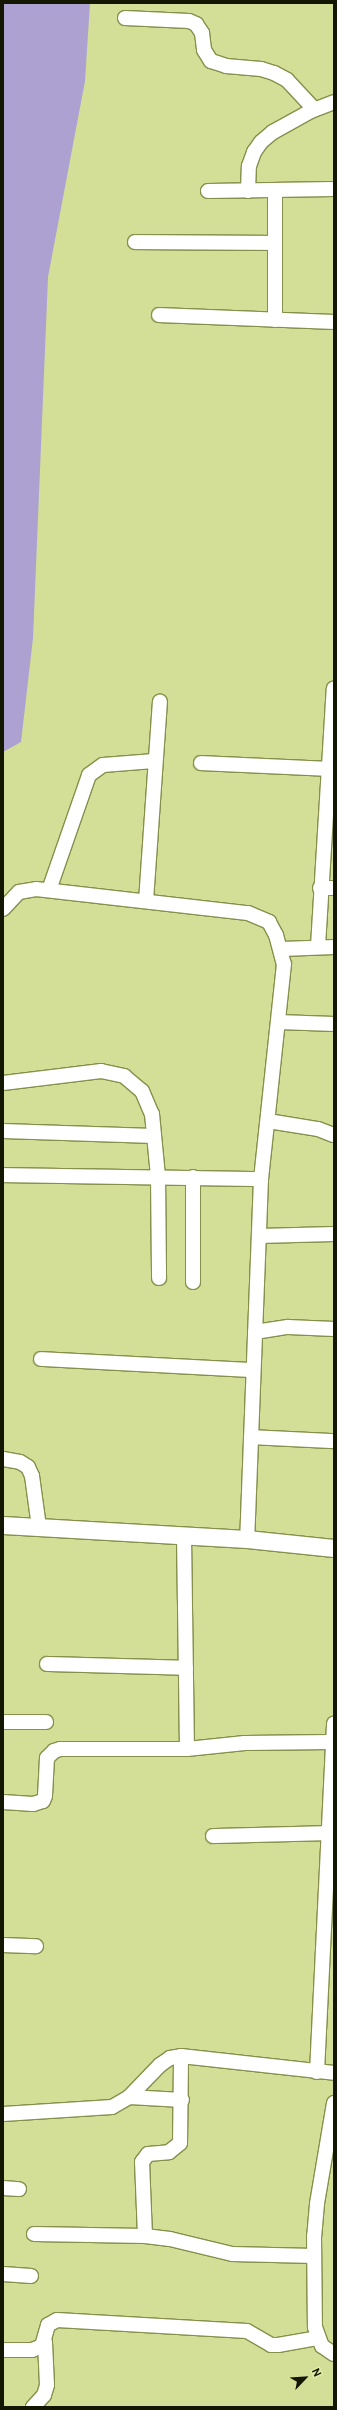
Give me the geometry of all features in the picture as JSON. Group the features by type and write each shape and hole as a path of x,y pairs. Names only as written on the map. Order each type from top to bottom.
{"street":[{"path":"125,18 189,21 196,24 202,33 204,50 211,61 226,66 261,69 274,73 287,80 314,109"},
{"path":"248,191 249,166 254,152 262,142 273,132 314,109 334,102"},
{"path":"208,191 334,189"},
{"path":"274,320 275,191"},
{"path":"135,242 275,243"},
{"path":"159,315 334,322"},
{"path":"318,946 327,888 329,769 334,688"},
{"path":"146,901 154,761 160,701"},
{"path":"49,890 88,775 103,765 154,761"},
{"path":"201,763 329,769"},
{"path":"3,909 18,892 27,889 49,890 146,901 259,916 269,922 282,949 284,964 261,1179 247,1539"},
{"path":"282,949 318,946 334,947"},
{"path":"278,1022 334,1024"},
{"path":"3,1083 101,1071 113,1072 124,1076 142,1091 152,1114 158,1176 159,1278"},
{"path":"268,1121 318,1129 334,1135"},
{"path":"3,1131 154,1136"},
{"path":"3,1175 158,1176 261,1179"},
{"path":"193,1177 193,1282"},
{"path":"259,1236 334,1234"},
{"path":"255,1332 288,1328 334,1329"},
{"path":"41,1359 254,1370"},
{"path":"251,1437 334,1441"},
{"path":"3,1459 20,1462 28,1468 32,1476 39,1527"},
{"path":"3,1525 247,1539 334,1548"},
{"path":"184,1536 187,1749"},
{"path":"47,1664 186,1668"},
{"path":"3,1722 46,1722"},
{"path":"3,1802 33,1804 43,1801 45,1796 47,1758 54,1751 187,1749 333,1732 331,1833 317,2072"},
{"path":"213,1836 331,1833"},
{"path":"3,1945 36,1946"},
{"path":"145,2236 142,2162 148,2154 169,2152 180,2143 182,2100 181,2056"},
{"path":"3,2114 112,2107 129,2097 160,2065 170,2058 181,2056 334,2073"},
{"path":"129,2097 182,2100"},
{"path":"334,2103 317,2204 314,2256 318,2338 322,2346 334,2354"},
{"path":"3,2188 20,2189"},
{"path":"34,2234 145,2236 170,2239 232,2254 314,2256"},
{"path":"3,2274 31,2276"},
{"path":"33,2407 44,2395 47,2385 45,2342 48,2325 51,2322 62,2320 247,2332 271,2345 278,2346 318,2338"},
{"path":"3,2350 37,2349 45,2342"}],"shaded area":[{"path":"3,3 90,3 85,81 48,277 33,638 21,742 3,752"}]}
